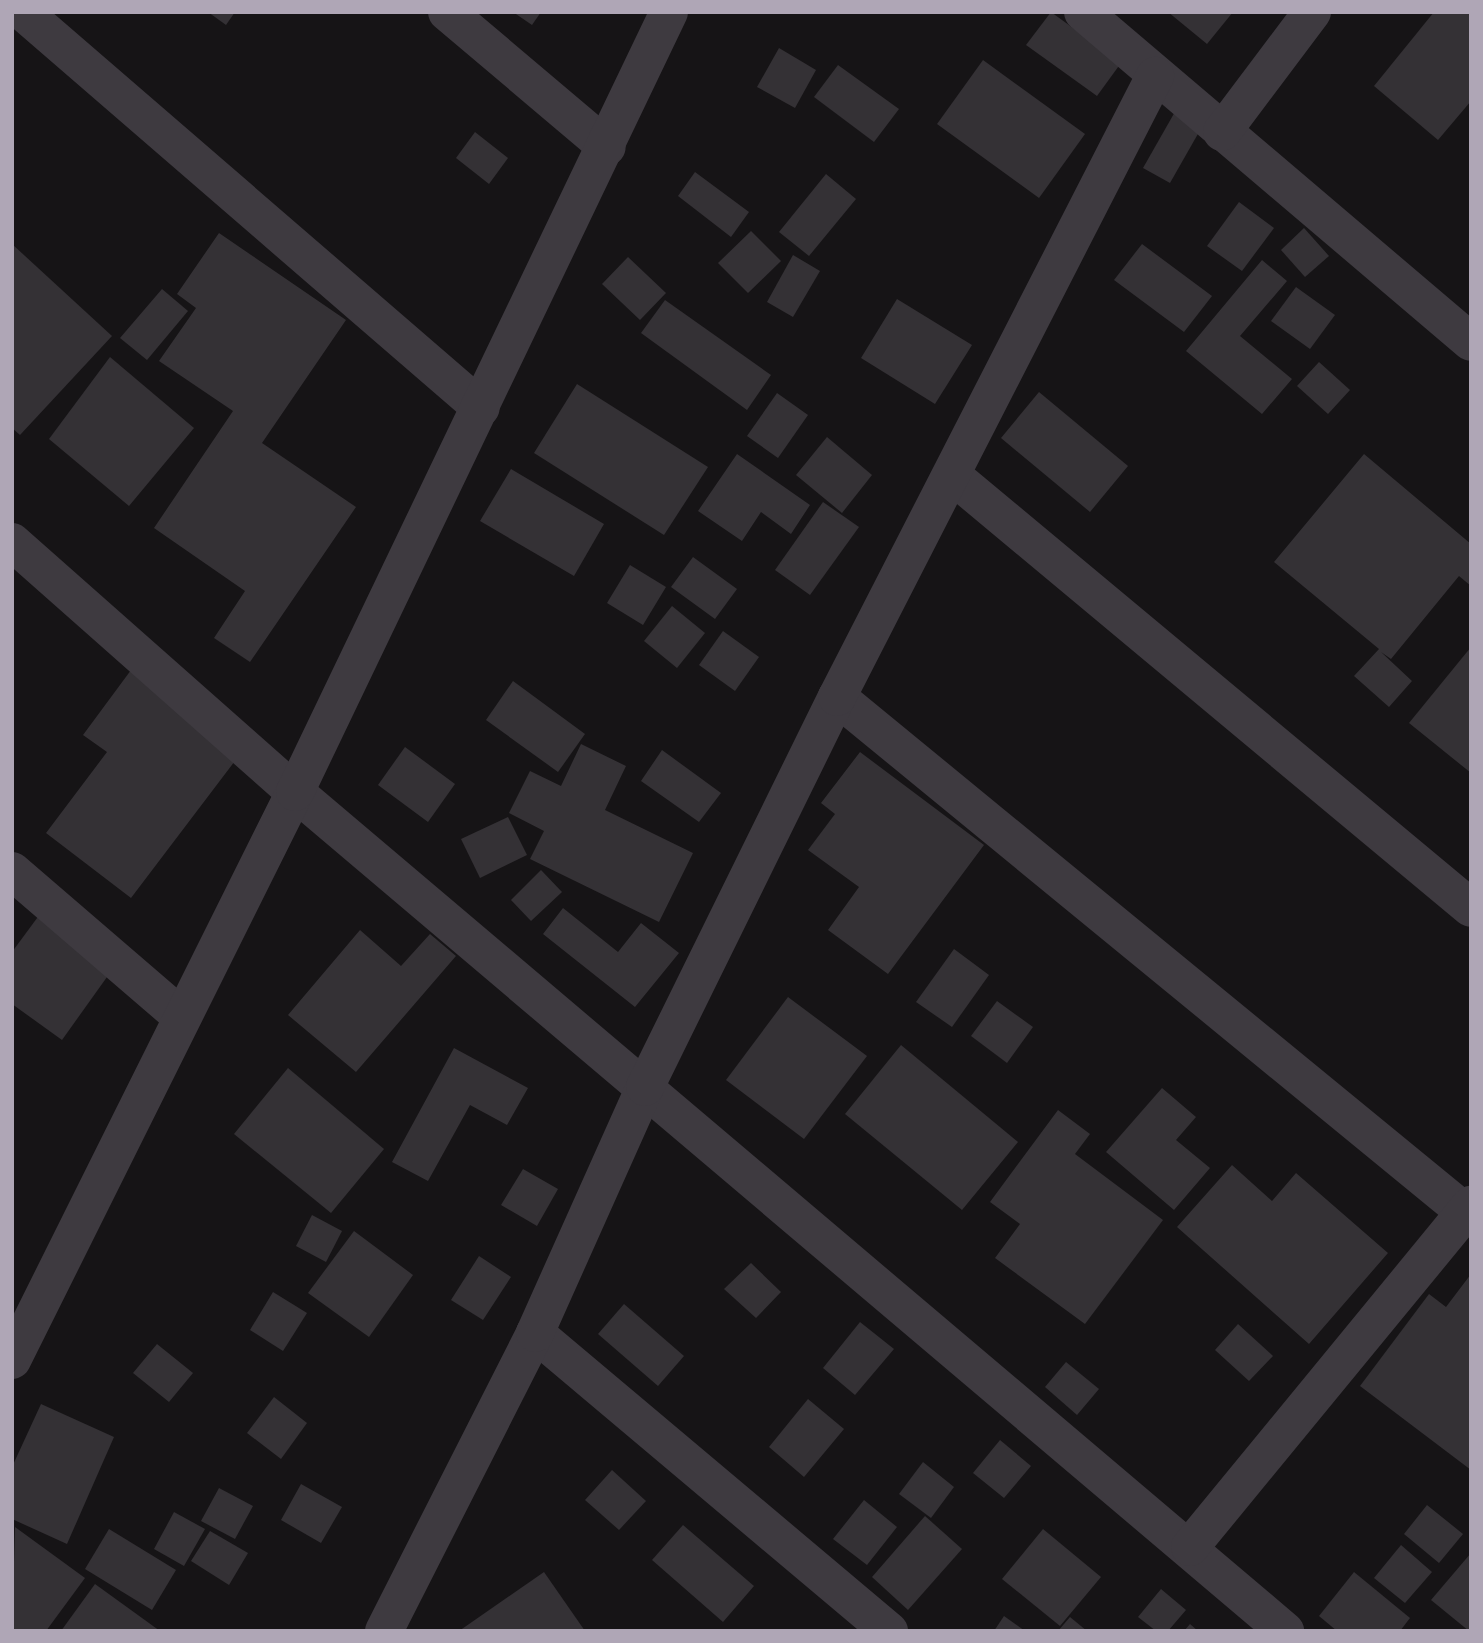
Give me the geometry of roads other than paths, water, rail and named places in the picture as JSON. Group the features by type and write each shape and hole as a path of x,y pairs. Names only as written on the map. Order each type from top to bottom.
{"street":[{"path":"23,12 481,408"},
{"path":"447,12 607,147"},
{"path":"12,1360 295,792 607,147 669,12"},
{"path":"1083,12 1155,76 1471,342"},
{"path":"1222,132 1312,12"},
{"path":"384,1631 535,1333 645,1087 837,697 1155,76"},
{"path":"953,475 1471,908"},
{"path":"12,542 295,792 1190,1547 1285,1631"},
{"path":"837,697 1469,1211 1190,1547"},
{"path":"12,872 181,1017"},
{"path":"535,1333 889,1631"}]}
